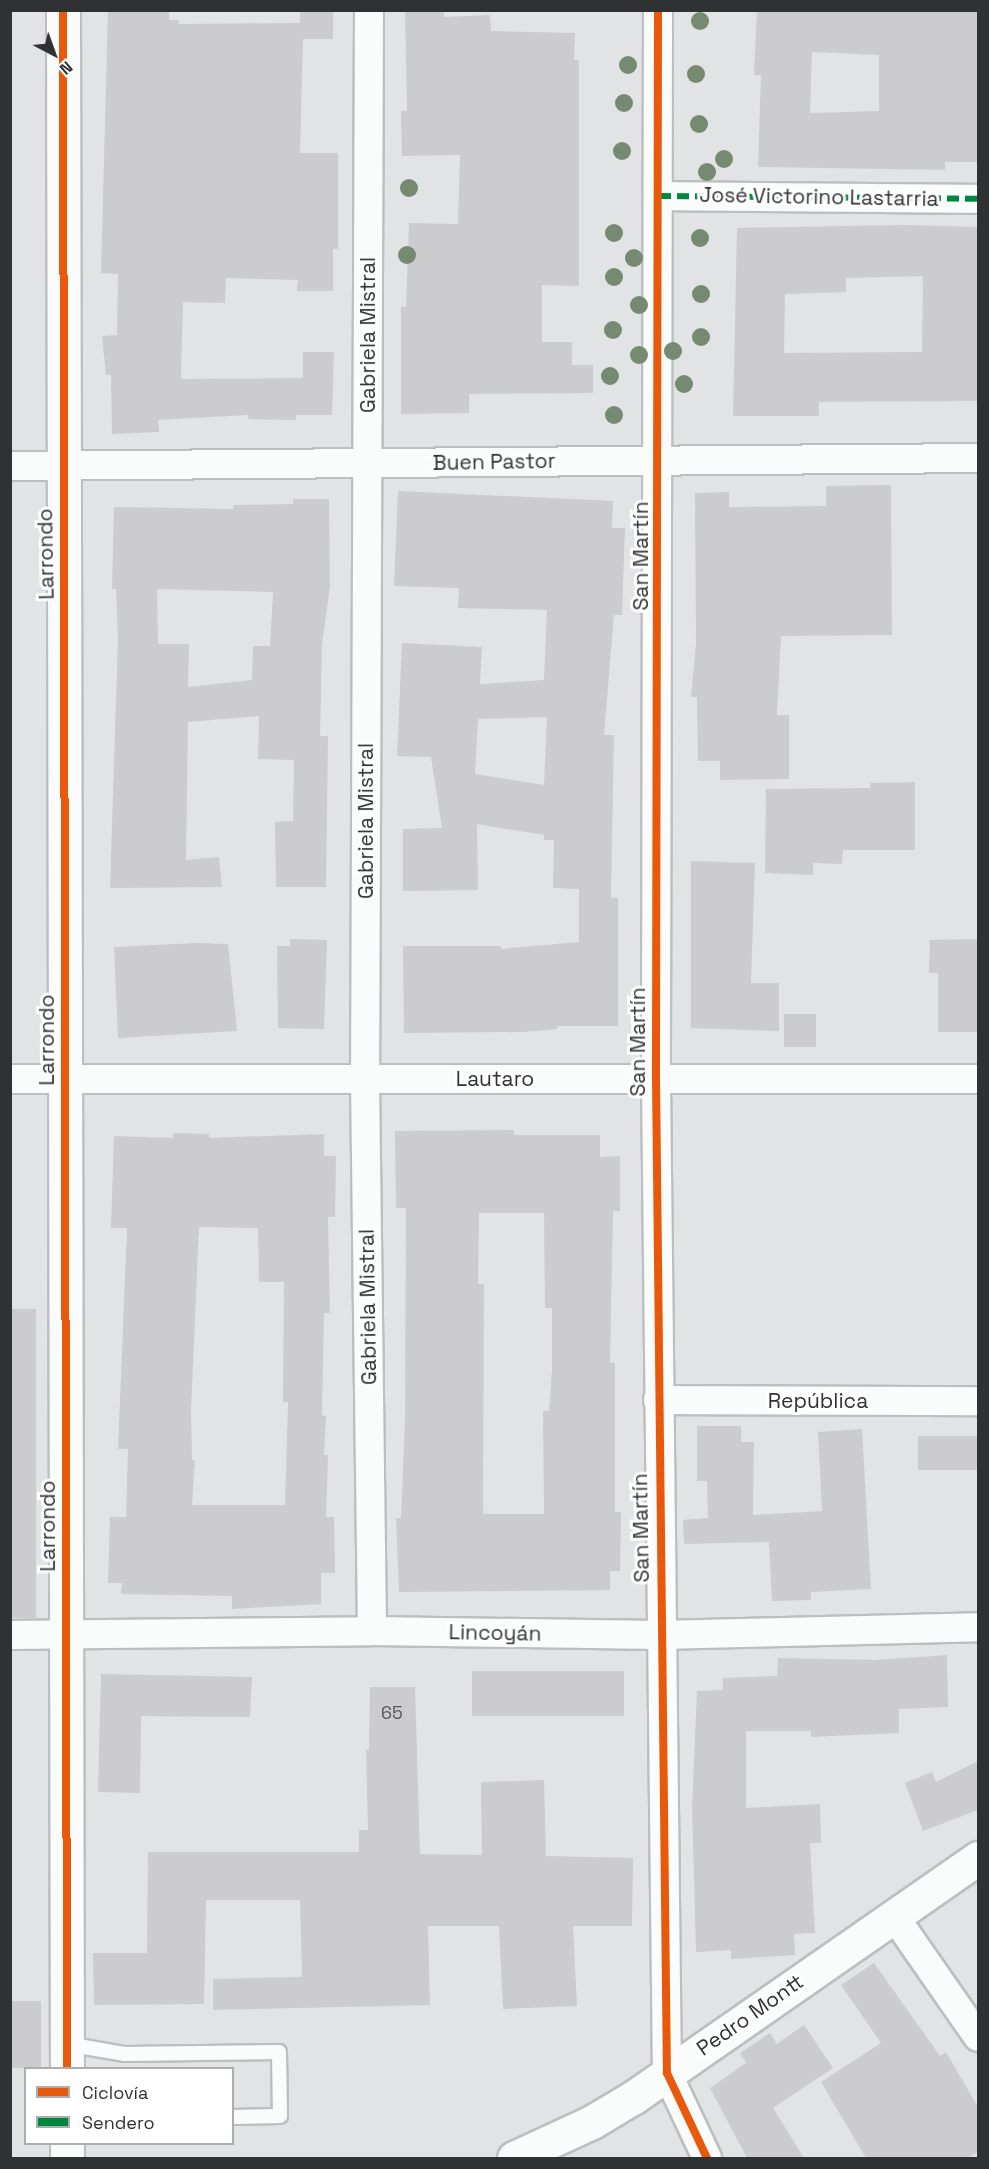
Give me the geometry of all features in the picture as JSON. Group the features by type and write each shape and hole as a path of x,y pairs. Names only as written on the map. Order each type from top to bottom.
{"street":[{"name":"Larrondo","path":"63,10 62,464 67,2056"},
{"name":"Gabriela Mistral","path":"369,10 365,1079 372,1631"},
{"name":"San Martín","path":"658,10 659,459 656,1079 660,1635 667,2073"},
{"name":"José Victorino Lastarria","path":"658,196 978,199"},
{"name":"Buen Pastor","path":"10,465 367,465 659,459 978,459"},
{"name":"Lautaro","path":"10,1079 978,1079"},
{"name":"República","path":"658,1400 978,1401"},
{"name":"Lincoyán","path":"10,1635 372,1631 660,1635 978,1627"},
{"name":"Pedro Montt","path":"514,2158 592,2122 667,2073 978,1858"},
{"path":"894,1916 978,2037"},
{"path":"667,2073 706,2158"}],"lane":[{"path":"67,2056 279,2052 280,2116 234,2117"}],"building":[{"path":"108,10 169,10 169,20 179,20 179,24 300,23 300,10 333,10 333,39 303,39 300,153 338,153 338,249 333,249 333,291 297,291 298,280 226,278 225,303 183,302 181,379 303,378 303,352 334,352 332,415 296,415 296,420 248,419 248,415 158,420 159,432 112,434 111,375 106,375 102,336 117,335 118,274 101,273"},
{"path":"405,10 444,10 444,17 490,15 491,31 575,33 574,60 579,60 579,286 542,285 542,342 572,342 572,365 593,365 593,393 469,394 469,413 401,414 401,307 406,307 409,223 458,224 460,155 402,156 401,111 407,111"},
{"path":"757,10 978,10 978,162 945,162 945,170 758,167 761,75 754,75","holes":["812,52 879,55 879,111 810,113"]},
{"path":"904,225 978,227 978,401 819,402 819,416 733,416 737,228","holes":["923,276 922,352 784,353 785,294 846,292 846,278"]},
{"path":"891,485 892,635 781,636 777,715 789,715 789,779 720,780 720,761 698,761 697,697 691,697 696,644 695,493 729,492 729,507 826,506 826,486"},
{"path":"398,491 613,501 612,528 625,528 622,615 614,615 604,735 614,735 611,898 618,898 618,1026 557,1026 557,1029 525,1032 404,1033 403,946 501,946 501,949 579,942 579,889 553,888 554,840 544,840 544,835 477,824 478,890 403,891 403,829 442,828 431,757 397,756 402,643 482,647 480,684 544,680 547,610 458,608 459,588 394,586","holes":["547,717 544,785 475,774 478,719"]},
{"path":"293,499 329,499 330,586 322,645 320,736 328,736 326,887 276,887 275,822 293,821 294,760 258,759 259,716 188,722 186,860 219,857 222,887 110,888 118,638 116,589 112,589 114,507 233,509 233,505 293,504","holes":["157,589 273,592 270,646 253,646 252,680 188,687 189,644 158,644"]},
{"path":"915,782 915,850 843,850 842,864 813,863 813,875 765,873 766,789 870,788 870,783"},
{"path":"691,861 755,863 751,983 779,983 779,1031 691,1028"},
{"path":"290,939 327,940 324,1029 278,1028 277,946 290,946"},
{"path":"978,939 978,1032 938,1032 938,973 929,973 930,940"},
{"path":"196,943 228,944 237,1031 118,1038 114,947"},
{"path":"784,1014 816,1014 816,1047 784,1047"},
{"path":"514,1130 514,1135 600,1135 600,1157 620,1156 620,1211 613,1211 610,1362 615,1363 615,1512 621,1512 620,1571 610,1571 610,1590 399,1592 396,1518 401,1518 405,1420 406,1208 396,1208 395,1131","holes":["479,1213 544,1213 545,1308 552,1308 552,1370 549,1411 543,1411 544,1514 483,1514 484,1284 478,1284"]},
{"path":"173,1133 209,1134 209,1138 324,1134 324,1156 336,1156 335,1217 328,1217 330,1313 324,1313 322,1415 326,1416 324,1455 328,1455 326,1517 334,1517 335,1573 321,1573 321,1604 232,1609 232,1596 121,1594 122,1583 108,1583 110,1517 126,1517 128,1449 118,1449 127,1228 111,1228 114,1136 173,1138","holes":["199,1227 258,1228 259,1282 284,1282 283,1402 288,1402 285,1505 192,1505 195,1460 192,1460 191,1411"]},
{"path":"10,1309 36,1309 36,1618 10,1618"},
{"path":"697,1426 741,1426 741,1442 754,1442 753,1515 822,1511 818,1432 862,1429 871,1589 811,1592 811,1600 772,1601 769,1542 684,1544 683,1520 708,1518 707,1481 697,1481"},
{"path":"918,1436 978,1436 978,1470 918,1470"},
{"path":"947,1655 948,1707 899,1709 899,1733 811,1737 811,1731 746,1731 746,1808 820,1804 821,1843 810,1843 815,1933 794,1934 795,1955 731,1959 731,1950 696,1952 692,1807 697,1691 723,1690 723,1678 777,1676 778,1658 875,1660"},
{"path":"472,1671 624,1671 624,1716 472,1716"},
{"path":"101,1674 252,1677 250,1717 141,1716 140,1793 98,1792"},
{"path":"370,1687 415,1687 420,1854 482,1855 481,1782 544,1780 546,1856 633,1858 632,1926 573,1926 577,2006 503,2009 499,1926 428,1926 430,2005 213,2010 213,1979 302,1977 300,1900 206,1900 204,2004 94,2005 93,1953 147,1953 148,1852 359,1852 359,1830 368,1830 366,1750 369,1750"},
{"path":"978,1761 978,1810 923,1831 905,1783 932,1772 936,1782"},
{"path":"874,1963 940,2056 946,2052 978,2107 978,2152 967,2158 866,2158 821,2082 881,2043 841,1985"},
{"path":"10,2001 41,2001 41,2067 10,2068"},
{"path":"804,2025 833,2068 773,2108 804,2158 747,2158 710,2088 746,2063 740,2053 770,2033 777,2044"}],"marked path":[{"path":"659,196 978,199"}],"cycle path":[{"path":"63,10 67,2067"},
{"path":"658,10 656,1079 667,2073 707,2158"}]}
